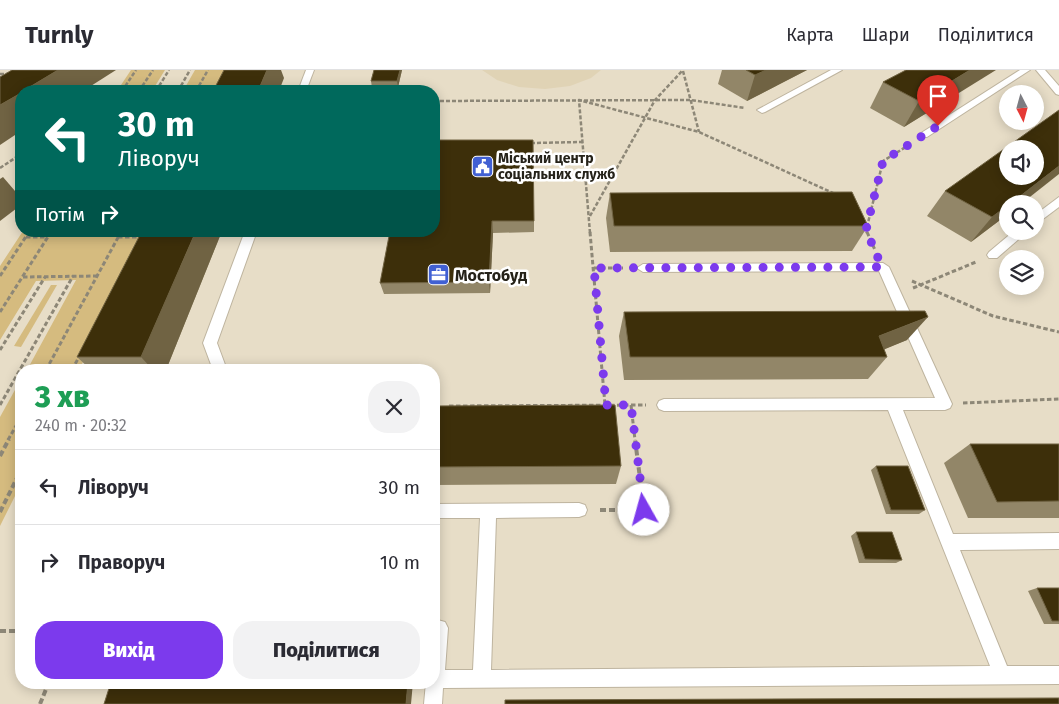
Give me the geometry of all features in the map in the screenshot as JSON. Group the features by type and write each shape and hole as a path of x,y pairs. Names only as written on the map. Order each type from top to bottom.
{"lane":[{"path":"304,85 310,70"},
{"path":"762,110 838,70"},
{"path":"924,135 1026,70"},
{"path":"1040,70 1059,92"},
{"path":"1044,214 1059,201"},
{"path":"218,364 210,344 249,237"},
{"path":"993,255 1011,240"},
{"path":"643,268 882,267 945,404 664,404"},
{"path":"893,404 1002,675"},
{"path":"440,511 579,510"},
{"path":"482,678 488,511"},
{"path":"948,542 1059,541"},
{"path":"440,679 1059,676"},
{"path":"433,704 434,689"}],"path":[{"path":"127,84 136,70"},
{"path":"143,85 153,70"},
{"path":"160,85 169,70"},
{"path":"181,85 190,70"},
{"path":"199,85 208,70"},
{"path":"683,70 700,132"},
{"path":"589,217 655,100 683,70"},
{"path":"0,74 8,74"},
{"path":"579,100 700,132 835,194"},
{"path":"579,100 606,405"},
{"path":"440,101 691,100 762,110"},
{"path":"866,230 883,161 924,135"},
{"path":"522,143 583,142"},
{"path":"0,168 15,158"},
{"path":"863,223 882,267 993,316 1059,332"},
{"path":"0,276 26,237 47,237"},
{"path":"0,312 47,237"},
{"path":"49,364 118,237"},
{"path":"136,245 140,237"},
{"path":"895,295 993,255"},
{"path":"594,268 643,268"},
{"path":"23,364 73,276"},
{"path":"22,277 97,276"},
{"path":"0,350 45,277"},
{"path":"75,364 81,352"},
{"path":"0,405 15,378"},
{"path":"945,404 1059,399"},
{"path":"443,406 664,404"},
{"path":"579,510 644,510 631,405"},
{"path":"0,456 15,428"},
{"path":"0,512 15,483"},
{"path":"0,631 15,631"},
{"path":"40,704 46,689"}],"shaded area":[{"path":"131,70 165,70 156,85 121,85"},
{"path":"195,70 229,70 221,85 186,85"},
{"path":"482,70 601,70 591,78 570,86 545,89 519,87 497,80"},
{"path":"19,237 145,237 82,364 30,364 76,280 36,281 0,340 0,266"},
{"path":"51,285 57,285 21,347 14,346"},
{"path":"15,390 15,496 0,526 0,417"}],"building":[{"path":"12,70 58,70 33,85 15,85 15,96 0,105 0,77"},
{"path":"224,70 267,70 261,85 216,85"},
{"path":"374,70 400,70 397,81 371,81"},
{"path":"746,70 766,70 755,75"},
{"path":"906,70 970,70 919,101 883,82"},
{"path":"1059,110 1059,166 1044,178 1044,140 1017,140 1031,130 1044,130 1044,121"},
{"path":"440,140 533,140 534,221 492,221 489,282 380,283 389,237 440,237"},
{"path":"999,153 999,185 1034,185 1022,195 999,195 999,212 992,217 945,191"},
{"path":"852,192 868,226 614,226 610,193"},
{"path":"139,237 193,237 141,357 77,357"},
{"path":"925,311 928,317 879,336 887,357 630,357 624,312"},
{"path":"615,405 621,466 440,467 440,406"},
{"path":"970,444 1059,444 1059,501 997,502"},
{"path":"876,466 908,466 925,510 891,510"},
{"path":"856,532 892,532 902,560 865,559"},
{"path":"1037,588 1059,588 1059,621 1052,621"},
{"path":"109,689 407,689 406,704 104,704"},
{"path":"1059,698 1059,704 505,704 505,700"}],"place":[{"name":"Міський центр соціальних служб","path":"482,166"},
{"name":"Мостобуд","path":"439,275"}],"route":[{"path":"644,510 631,405 606,405 594,268 882,267 866,230 883,161 938,126"}]}
